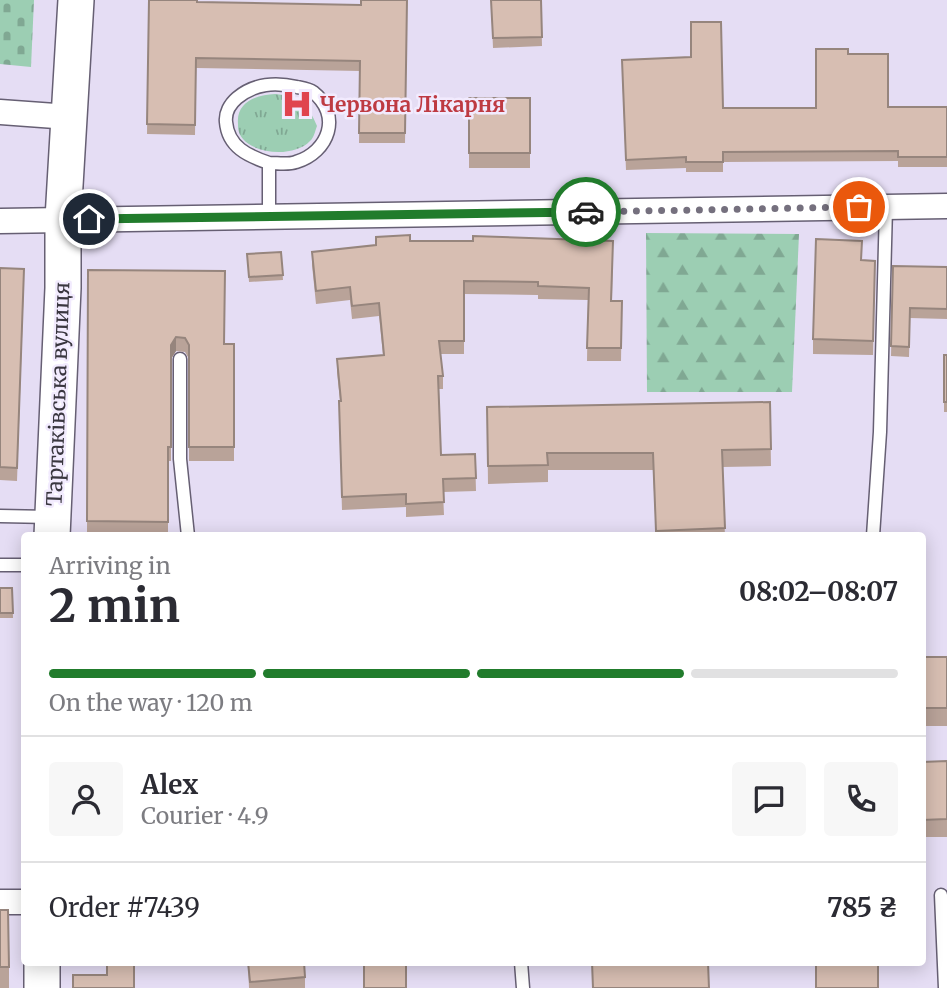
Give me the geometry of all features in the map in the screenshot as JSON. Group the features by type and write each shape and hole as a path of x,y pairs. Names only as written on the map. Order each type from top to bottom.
{"street":[{"name":"Тартаківська вулиця","path":"53,526 63,288 63,219 76,0"},
{"path":"0,111 69,117"},
{"path":"0,221 947,206"},
{"path":"0,902 21,902"},
{"path":"41,966 42,988"}],"lane":[{"path":"284,84 312,91 327,109 331,126 324,141 311,155 295,163 269,163 251,157 234,145 227,131 226,116 232,103 245,91 261,85 284,84"},
{"path":"269,163 269,218"},
{"path":"873,532 880,432 886,207"},
{"path":"180,359 180,459 188,532"},
{"path":"0,516 53,526"},
{"path":"0,565 21,565"},
{"path":"941,895 945,988"},
{"path":"521,966 523,988"}],"green space":[{"path":"0,0 34,0 31,67 0,64"},
{"path":"275,94 302,103 317,126 311,140 295,150 276,152 257,148 243,139 238,129 238,116 244,105 254,98"},
{"path":"646,233 799,234 792,392 647,392"}],"building":[{"path":"149,0 361,5 361,0 407,0 405,133 359,133 360,61 196,58 195,125 147,124"},
{"path":"491,0 541,0 542,37 493,38"},
{"path":"691,22 721,22 723,108 816,108 816,49 848,49 848,54 888,54 888,107 947,107 947,157 898,157 898,151 723,152 723,162 686,162 686,157 626,160 622,60 691,57"},
{"path":"469,98 530,98 530,153 469,153"},
{"path":"410,235 410,241 473,241 473,236 613,241 611,301 622,301 621,348 587,348 589,288 538,286 538,282 464,281 464,341 439,341 443,376 438,376 441,455 475,454 476,478 443,479 444,502 406,504 406,494 342,497 341,401 337,359 384,355 379,303 352,306 350,287 316,291 312,252 376,245 376,237"},
{"path":"816,239 862,241 861,260 875,261 873,341 813,339"},
{"path":"281,252 283,275 249,277 247,254"},
{"path":"893,266 947,267 947,309 910,308 909,347 891,346"},
{"path":"0,268 24,269 17,468 0,467"},
{"path":"88,270 225,271 224,344 234,344 234,447 189,447 189,345 185,338 176,337 171,345 168,522 87,521"},
{"path":"944,355 947,355 947,402 944,402"},
{"path":"770,402 771,449 722,450 725,528 656,531 653,453 547,453 548,465 488,466 487,407"},
{"path":"0,588 12,588 13,613 0,613"},
{"path":"926,657 947,657 947,708 926,708"},
{"path":"947,761 947,819 926,820 926,762"},
{"path":"0,910 8,910 9,967 0,967"},
{"path":"107,966 134,966 134,988 73,988 73,975 107,975"},
{"path":"248,966 304,966 305,977 250,982"},
{"path":"364,966 406,966 406,988 364,988"},
{"path":"592,966 708,966 709,988 593,988"},
{"path":"816,966 878,966 878,988 816,988"}],"way so far":[{"path":"586,212 859,207"}],"place":[{"name":"Червона Лікарня","path":"297,104"}],"route":[{"path":"89,219 586,212"}]}
